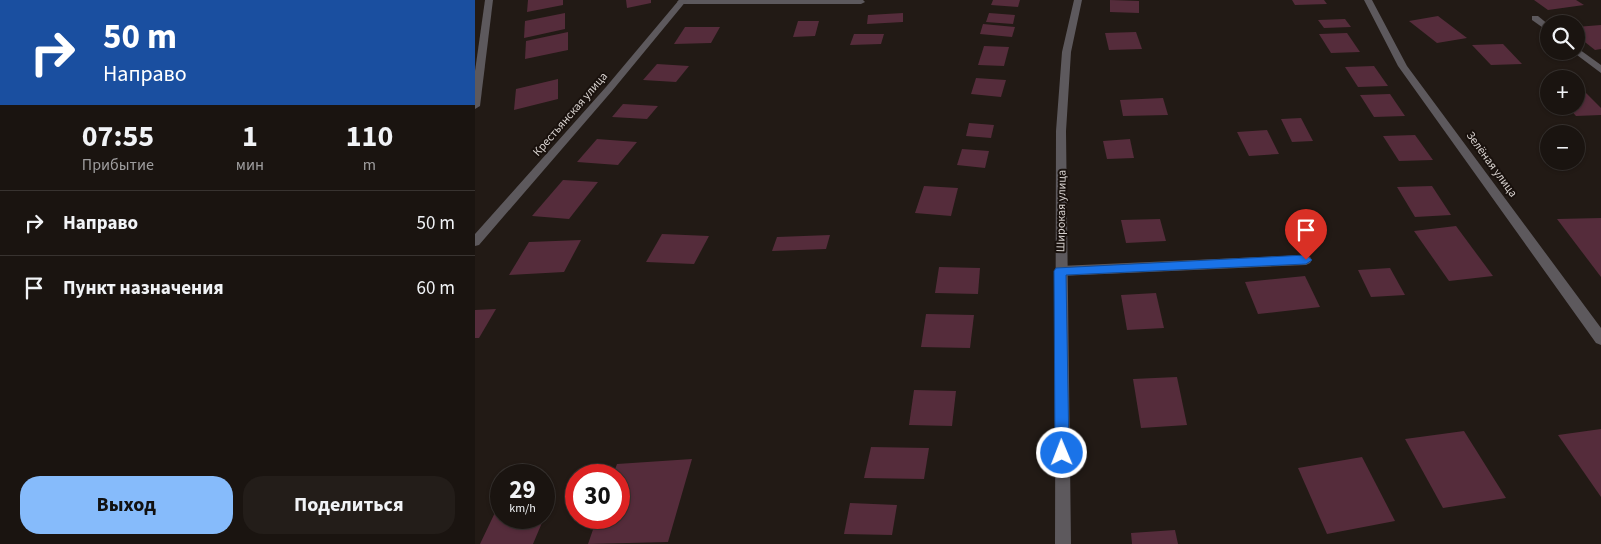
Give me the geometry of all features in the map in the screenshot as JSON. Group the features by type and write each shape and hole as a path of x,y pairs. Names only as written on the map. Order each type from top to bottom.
{"street":[{"path":"475,106 489,0"},
{"name":"Широкая улица","path":"1063,544 1060,271 1062,109 1067,50 1078,0"},
{"name":"Зелёная улица","path":"1368,0 1403,66 1601,339"},
{"path":"682,1 861,2"},
{"name":"Крестьянская улица","path":"475,242 609,89 682,1"},
{"path":"1535,18 1540,22"},
{"path":"1585,57 1601,70"},
{"path":"1060,271 1306,260"}],"building":[{"path":"528,0 563,0 563,5 527,12"},
{"path":"626,0 651,0 651,3 627,8"},
{"path":"993,0 1020,0 1018,7 991,5"},
{"path":"1110,0 1139,1 1139,13 1110,12"},
{"path":"1292,0 1324,0 1327,4 1295,5"},
{"path":"1534,0 1576,0 1584,5 1548,10"},
{"path":"565,13 565,29 524,38 525,21"},
{"path":"903,13 903,22 867,24 868,15"},
{"path":"989,13 1015,15 1013,24 986,22"},
{"path":"1438,16 1467,38 1437,43 1409,21"},
{"path":"1345,19 1351,27 1324,28 1318,20"},
{"path":"798,21 819,21 815,36 793,37"},
{"path":"983,24 1015,27 1012,37 980,34"},
{"path":"1601,25 1601,49 1595,50 1585,42 1585,26"},
{"path":"685,27 720,27 711,43 674,44"},
{"path":"568,32 568,50 525,59 526,41"},
{"path":"1136,32 1142,49 1109,50 1105,33"},
{"path":"1347,33 1360,52 1331,53 1319,34"},
{"path":"854,34 884,34 881,44 850,45"},
{"path":"1503,44 1522,64 1491,65 1472,45"},
{"path":"984,46 1009,47 1004,66 978,65"},
{"path":"657,64 689,66 676,82 643,80"},
{"path":"1374,66 1388,86 1358,87 1345,67"},
{"path":"976,78 1006,80 1001,97 971,94"},
{"path":"558,79 558,99 514,110 516,89"},
{"path":"1585,92 1601,108 1601,115 1576,116 1585,115"},
{"path":"1390,94 1405,116 1374,117 1360,95"},
{"path":"1163,98 1168,115 1123,116 1120,100"},
{"path":"623,104 658,106 647,119 612,117"},
{"path":"1301,118 1313,141 1292,142 1281,119"},
{"path":"969,123 994,125 991,138 966,136"},
{"path":"1267,130 1279,154 1249,156 1237,132"},
{"path":"1415,135 1433,160 1399,161 1383,136"},
{"path":"597,139 637,142 618,165 577,162"},
{"path":"1130,139 1134,158 1107,159 1103,141"},
{"path":"962,149 989,151 985,168 957,165"},
{"path":"563,180 598,182 569,219 532,216"},
{"path":"924,186 958,188 951,216 915,213"},
{"path":"1432,186 1451,215 1415,217 1397,187"},
{"path":"1601,218 1601,277 1557,219"},
{"path":"1160,219 1166,241 1126,243 1121,220"},
{"path":"1456,226 1493,276 1449,281 1414,231"},
{"path":"662,234 709,236 694,264 646,262"},
{"path":"830,235 826,249 772,251 777,237"},
{"path":"581,240 564,272 509,275 529,242"},
{"path":"939,267 980,268 978,294 935,293"},
{"path":"1390,268 1405,295 1371,297 1358,270"},
{"path":"1305,276 1320,307 1258,314 1245,282"},
{"path":"1156,293 1164,328 1127,330 1121,295"},
{"path":"496,309 479,338 475,338 475,310"},
{"path":"926,314 974,315 970,348 921,347"},
{"path":"1177,377 1187,425 1141,428 1133,379"},
{"path":"914,390 956,391 952,426 909,425"},
{"path":"1601,429 1601,497 1558,435"},
{"path":"1464,431 1506,498 1443,508 1405,439"},
{"path":"871,447 929,448 924,479 864,478"},
{"path":"1362,457 1395,521 1327,534 1298,468"},
{"path":"692,459 668,542 588,544 593,529 630,529 630,464 617,464"},
{"path":"850,503 897,505 892,535 844,534"},
{"path":"490,523 490,529 539,529 533,544 480,544"},
{"path":"1175,530 1178,544 1132,544 1131,533"}],"route":[{"path":"1062,453 1060,271 1306,260"}]}
